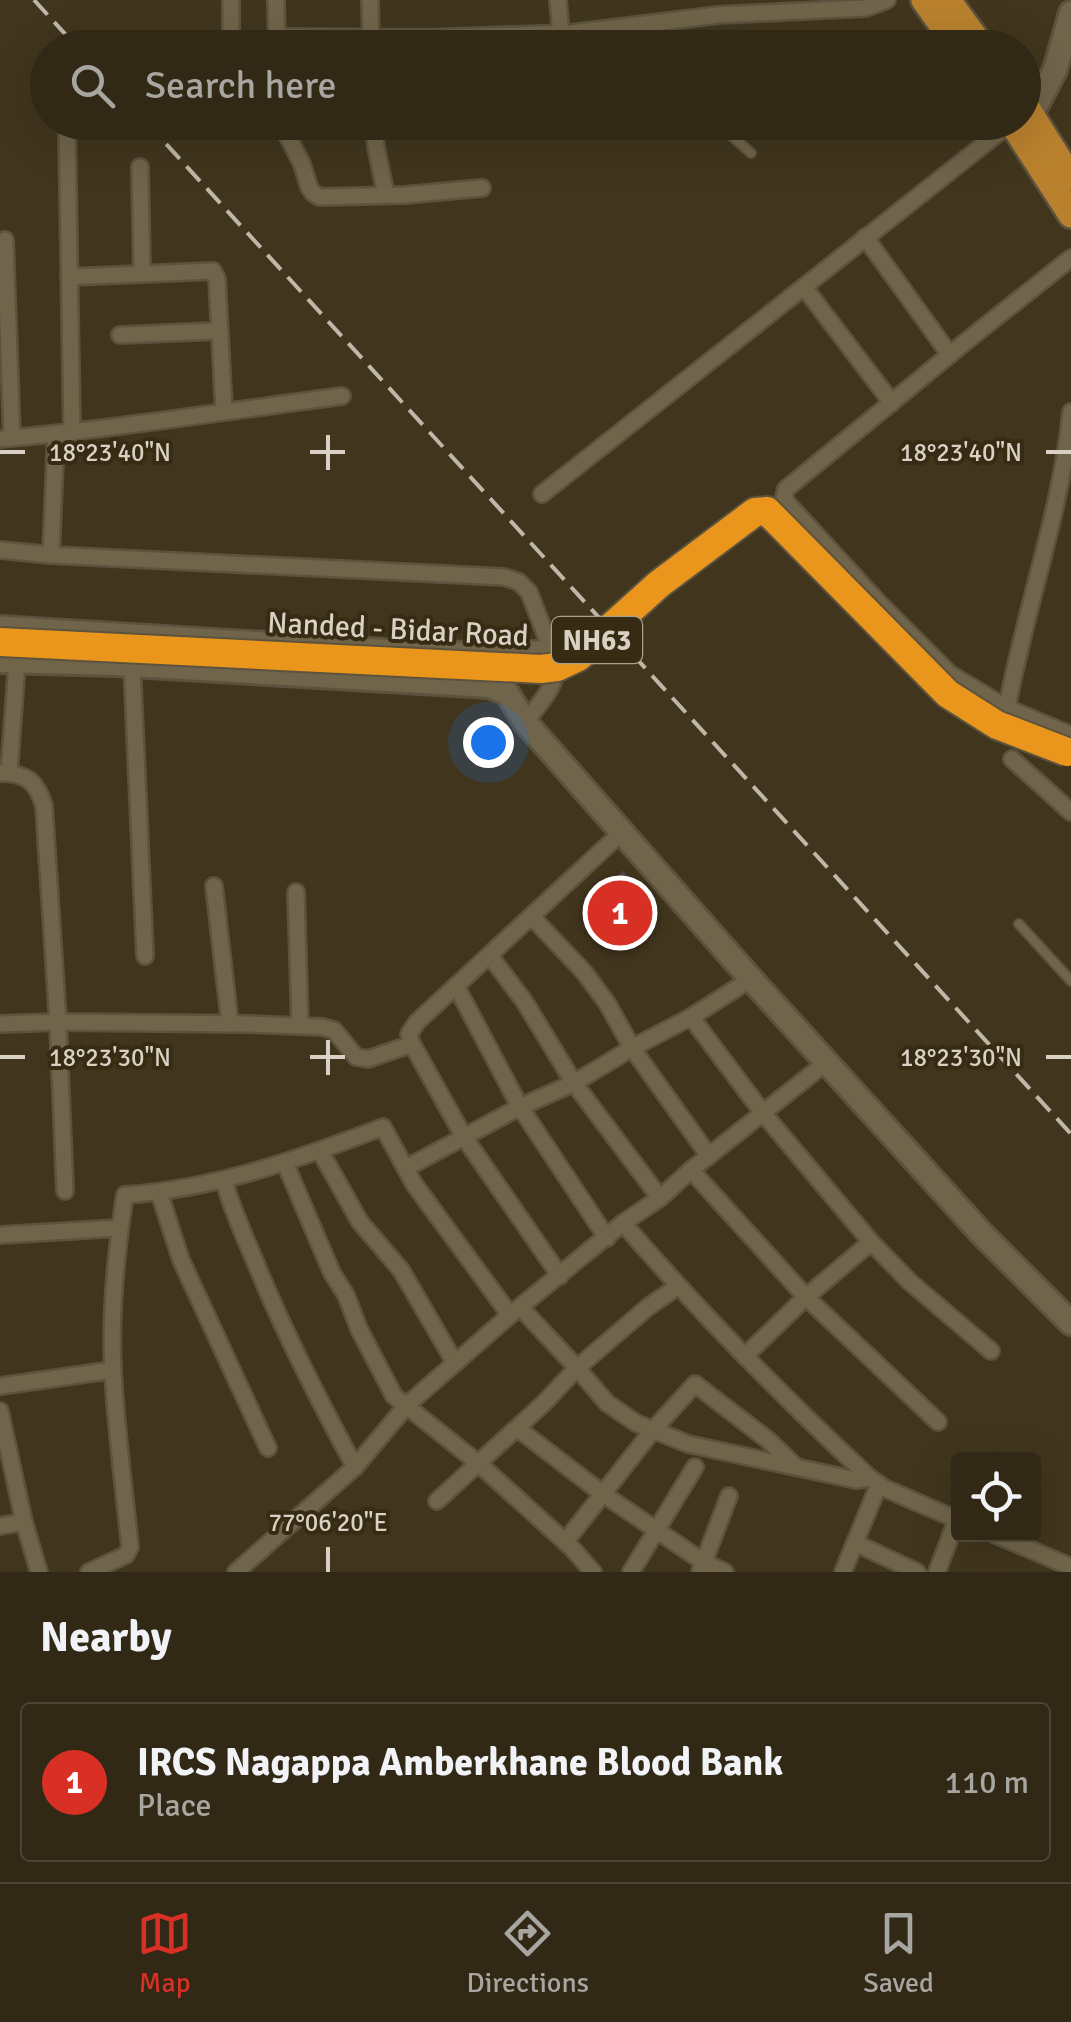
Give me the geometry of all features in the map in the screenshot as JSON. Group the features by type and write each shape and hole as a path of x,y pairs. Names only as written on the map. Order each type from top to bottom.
{"highway":[{"name":"Nanded - Bidar Road","path":"5,655 558,666 578,658 659,584 755,512 766,510 948,694 997,725 1069,744"}],"main road":[{"path":"924,0 945,30"},
{"path":"948,0 970,30"},
{"path":"1041,138 1071,178"},
{"path":"1035,140 1071,214"}],"street":[{"path":"231,0 231,30"},
{"path":"276,0 277,30"},
{"path":"370,0 371,30"},
{"path":"558,0 561,30"},
{"path":"607,30 718,15 866,8 887,0"},
{"path":"1041,87 1054,70 1071,13"},
{"path":"51,556 64,434 69,277 67,140"},
{"path":"290,140 306,181 320,197 482,188"},
{"path":"375,140 386,195"},
{"path":"542,494 988,140"},
{"path":"140,166 142,274"},
{"path":"865,237 950,355"},
{"path":"5,240 6,438 64,434 342,396"},
{"path":"1069,744 950,674 878,602 784,497 786,489 1071,258"},
{"path":"69,277 213,272 217,279 224,411"},
{"path":"804,287 892,403"},
{"path":"120,335 218,331"},
{"path":"1007,708 1062,472 1071,412"},
{"path":"0,550 51,556 504,577 519,582 529,592 554,654 555,680 551,690 525,722"},
{"path":"0,624 432,650 551,649"},
{"path":"65,1191 44,806 38,786 24,777 4,773 5,655 490,686 507,693 525,722 751,978 981,1234 1071,1324"},
{"path":"132,665 145,956"},
{"path":"1012,760 1071,812"},
{"path":"560,1276 464,1137 409,1034 417,1022 622,832"},
{"path":"214,886 230,1024"},
{"path":"296,892 300,1026"},
{"path":"532,917 584,972 632,1048 709,1156"},
{"path":"490,956 524,1001 574,1083 660,1198"},
{"path":"406,1168 520,1106 574,1083 751,978"},
{"path":"456,986 520,1106 606,1238"},
{"path":"692,1016 763,1113 871,1242 910,1282 991,1352"},
{"path":"0,1024 322,1027 334,1030 356,1057 368,1059 412,1044"},
{"path":"236,1572 355,1467 407,1405 515,1311 828,1061"},
{"path":"89,1572 126,1556 130,1547 112,1331 125,1194 224,1180 383,1127 414,1184 515,1311 577,1368 607,1403 636,1422 688,1444 874,1481"},
{"path":"320,1151 360,1222 401,1270 455,1363"},
{"path":"285,1162 332,1272 394,1396 478,1463 594,1572"},
{"path":"691,1170 806,1297 938,1422"},
{"path":"224,1180 266,1290 355,1467"},
{"path":"159,1192 181,1260 268,1448"},
{"path":"622,1223 778,1392 874,1481 951,1517"},
{"path":"0,1235 120,1228"},
{"path":"744,1356 871,1242"},
{"path":"437,1501 577,1368 677,1287"},
{"path":"0,1386 113,1370"},
{"path":"565,1542 694,1384 768,1440 797,1468"},
{"path":"0,1411 4,1452 39,1572"},
{"path":"517,1428 702,1568 725,1572"},
{"path":"631,1572 695,1467"},
{"path":"843,1572 874,1481"},
{"path":"702,1568 729,1496"},
{"path":"0,1526 24,1522"},
{"path":"938,1572 951,1538"},
{"path":"1009,1542 1052,1565 1071,1567"},
{"path":"854,1543 917,1572"}],"lane":[{"path":"737,140 752,153"},
{"path":"1019,924 1071,981"}],"building":[{"path":"623,872 646,896 617,923 595,900"}],"railway":[{"path":"34,0 62,30"},
{"path":"162,140 1071,1134"}],"place":[{"name":"IRCS Nagappa Amberkhane Blood Bank","path":"620,913"}]}
